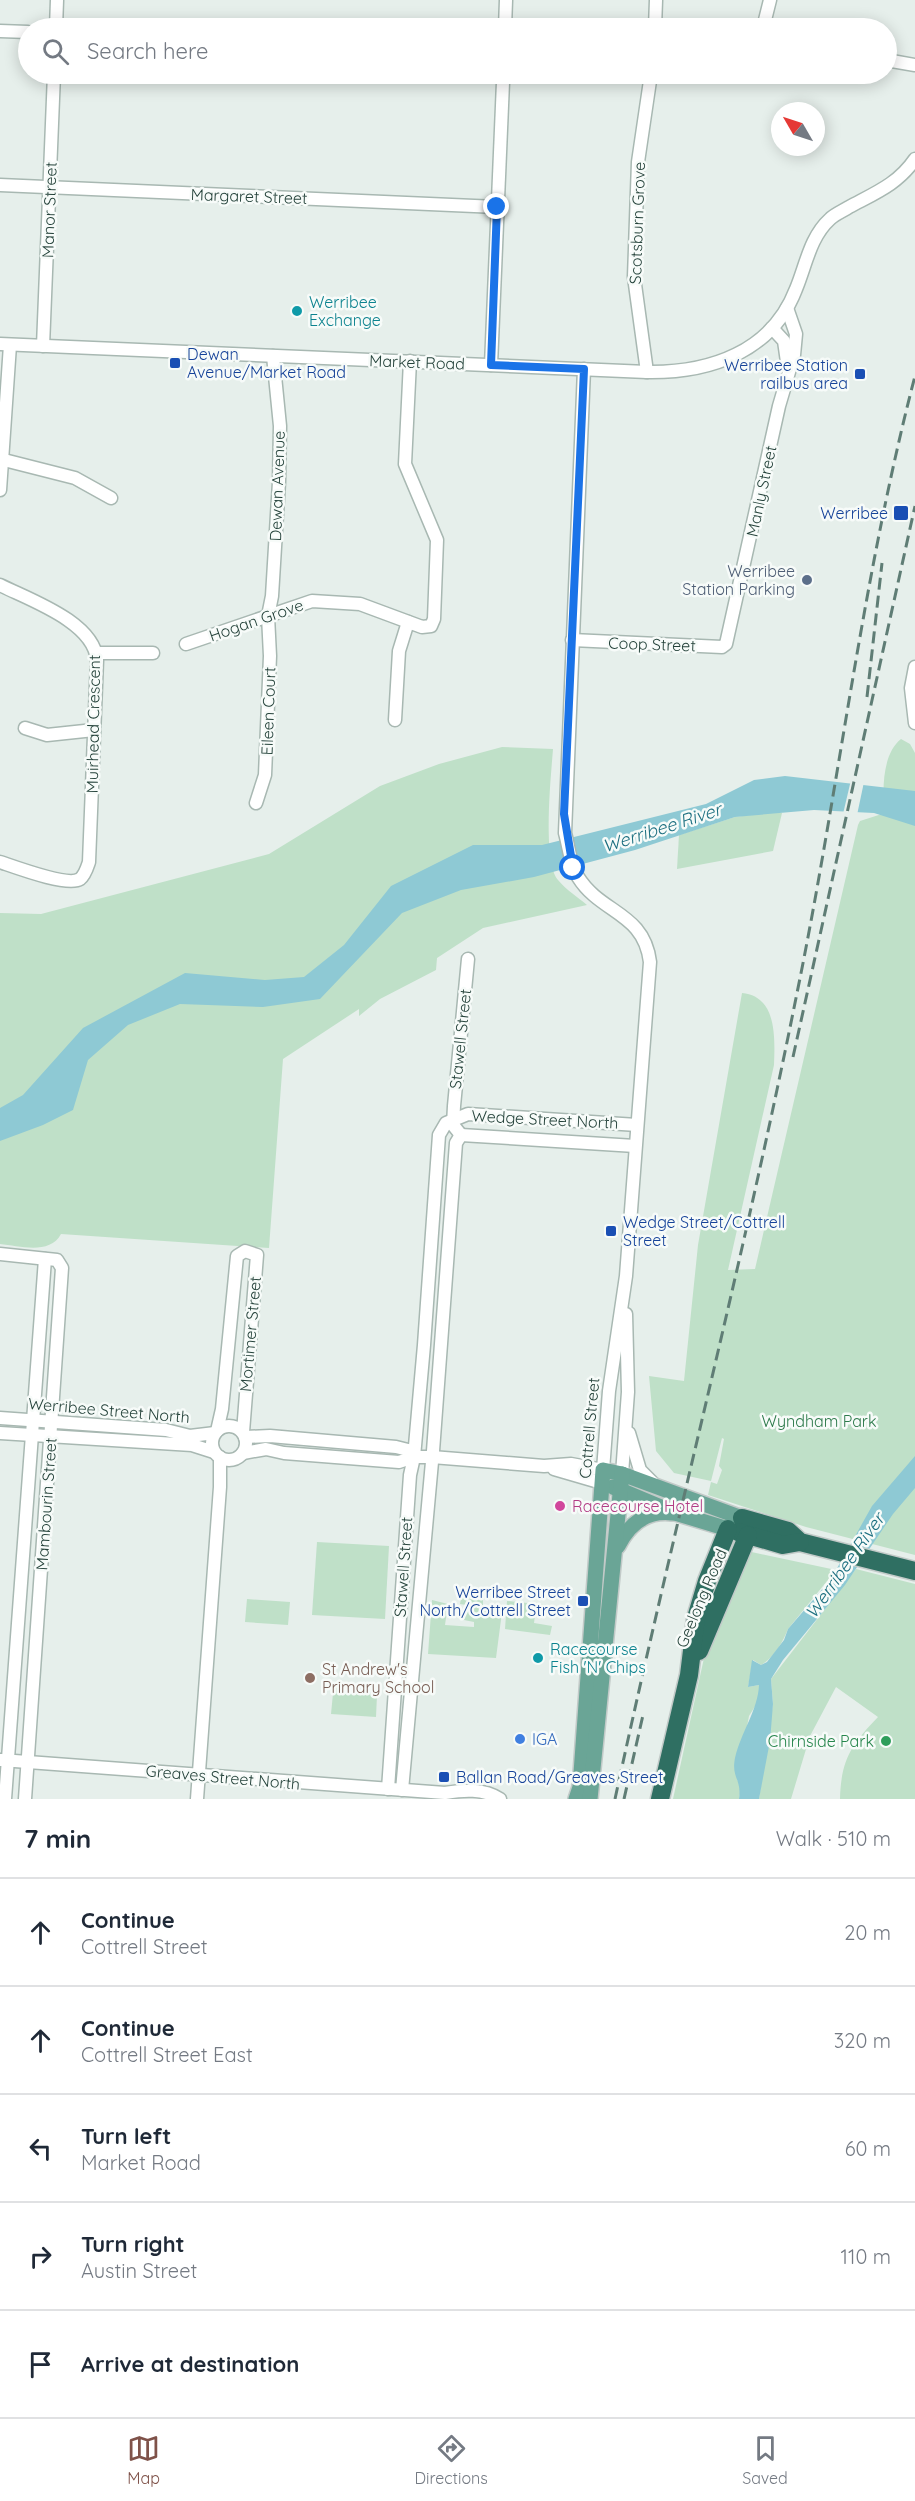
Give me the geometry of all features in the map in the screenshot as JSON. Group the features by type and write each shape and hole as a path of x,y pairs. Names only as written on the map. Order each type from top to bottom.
{"highway":[{"path":"739,1528 788,1531 800,1542 915,1570"},
{"name":"Geelong Road","path":"660,1799 689,1675 696,1618 707,1581 739,1528"}],"main road":[{"path":"602,1477 659,1488 739,1528"},
{"name":"Cottrell Street","path":"576,1799 580,1787 602,1477"},
{"path":"622,1481 675,1513"},
{"name":"Cottrell Street","path":"590,1799 622,1481"},
{"path":"615,1558 623,1537 638,1520 655,1513 675,1513 739,1528"},
{"path":"583,1728 590,1724 601,1704"}],"street":[{"path":"56,18 57,0"},
{"path":"505,18 506,0"},
{"path":"655,18 656,0"},
{"path":"766,18 770,0"},
{"path":"0,31 18,32"},
{"path":"897,62 915,65"},
{"name":"Manor Street","path":"43,346 54,84"},
{"path":"491,365 503,84"},
{"name":"Scotsburn Grove","path":"647,372 634,277 639,148 649,84"},
{"name":"Market Road","path":"5,344 647,372 681,371 721,362 755,344 772,328 787,308 813,243 831,218 893,184 915,159"},
{"name":"Margaret Street","path":"0,186 497,207"},
{"name":"Manly Street","path":"729,640 786,378 794,355 796,334 787,308"},
{"name":"Manly Street","path":"772,328 780,334 787,349 786,378"},
{"path":"0,490 4,460 5,344"},
{"name":"Dewan Avenue","path":"268,616 273,596 280,426 273,356"},
{"name":"Hogan Grove","path":"186,644 302,603 318,601 360,604 408,622 429,627 434,619 438,548 435,532 405,469 410,361"},
{"name":"Cottrell Street","path":"584,369 564,814 566,836 573,868 583,884 600,901 643,934 648,946 649,977 626,1276 626,1420 622,1481"},
{"path":"4,460 75,478 111,498"},
{"name":"Muirhead Crescent","path":"0,585 74,623 85,632 97,653 89,862 81,878 67,882 0,862"},
{"name":"Eileen Court","path":"256,803 265,775 270,656 268,616"},
{"path":"395,720 399,651 408,622"},
{"name":"Coop Street","path":"572,640 722,647 729,640"},
{"path":"97,653 153,653"},
{"path":"915,667 911,688 915,723"},
{"path":"24,728 47,735 94,730"},
{"name":"Stawell Street","path":"402,1790 432,1456 456,1143 461,1135 455,1129 454,1118 468,959"},
{"name":"Wedge Street North","path":"454,1118 468,1114 637,1125"},
{"name":"Stawell Street","path":"388,1789 410,1475 414,1456 424,1345 438,1141 441,1130 454,1118"},
{"name":"Wedge Street North","path":"461,1135 635,1146"},
{"name":"Mortimer Street","path":"216,1432 222,1408 237,1256 245,1251 257,1255 244,1434"},
{"path":"0,1254 45,1259"},
{"name":"Mambourin Street","path":"5,1799 4,1760 45,1259 57,1260 62,1268 25,1799"},
{"name":"Cottrell Street","path":"602,1477 609,1391 626,1276"},
{"path":"429,1282 444,1284"},
{"path":"424,1345 439,1346"},
{"name":"Werribee Street North","path":"0,1418 166,1430 190,1436 216,1432"},
{"path":"626,1420 640,1470 659,1488"},
{"path":"197,1799 220,1487 217,1455 212,1442 216,1432 233,1426 244,1434 396,1447 408,1450 414,1456"},
{"name":"Werribee Street North","path":"0,1432 192,1444 217,1455"},
{"path":"220,1487 238,1456 244,1434"},
{"path":"217,1455 238,1456 266,1449 399,1462 414,1456 432,1456 544,1466 571,1464 602,1477"},
{"name":"Greaves Street North","path":"4,1760 445,1793 472,1791 491,1794 500,1799"},
{"name":"Greaves Street North","path":"445,1793 465,1799"}],"green space":[{"name":"Wyndham Park","path":"901,739 910,744 915,753 915,1555 806,1527 708,1495 711,1482 717,1484 722,1470 719,1466 724,1439 722,1438 711,1481 674,1473 656,1451 649,1376 684,1381 698,1245 742,993 762,1002 768,1010 774,1031 774,1065 728,1270 755,1269 858,825 860,821 885,813 884,784 887,763 890,754"},
{"path":"502,747 553,749 549,797 549,837 553,870 561,884 587,905 483,928 437,958 436,970 380,999 359,1016 359,1009 283,1059 269,1248 61,1234 56,1241 42,1247 0,1244 0,913 41,914 269,854 380,786 439,764"},
{"path":"782,813 773,851 677,869 679,835 735,817"},
{"path":"317,1542 389,1546 385,1619 312,1615"},
{"path":"747,1551 836,1570 788,1629 774,1654 761,1665 753,1660 748,1687 759,1685 759,1700 749,1716 737,1779 741,1788 739,1799 673,1799 704,1658"},
{"path":"856,1569 915,1584 915,1799 840,1799 845,1763 849,1754 878,1717 836,1687 810,1736 791,1799 759,1799 773,1704 771,1679"},
{"path":"461,1598 483,1600 483,1611 502,1612 496,1658 428,1654 432,1600 448,1604 445,1625 474,1627 474,1622 464,1620 466,1605 460,1604"},
{"path":"247,1599 290,1602 288,1625 245,1622"},
{"path":"507,1601 557,1606 556,1609 536,1608 534,1623 552,1626 550,1635 505,1629"},
{"path":"334,1683 349,1685 348,1693 377,1695 376,1717 331,1714"}],"water":[{"name":"Werribee River","path":"785,776 915,791 915,826 874,813 814,810 735,817 635,850 534,877 461,890 402,913 320,999 263,1007 180,1004 128,1025 88,1060 73,1110 43,1125 0,1141 0,1108 23,1095 83,1028 185,973 265,980 304,977 344,945 391,886 473,845 542,845 706,804 754,780"},
{"name":"Werribee River","path":"915,1456 915,1488 893,1514 845,1585 783,1660 771,1679 773,1704 770,1741 759,1799 739,1799 740,1792 734,1770 735,1758 756,1703 759,1685 748,1687 752,1660 761,1665 767,1662 784,1640 788,1629 831,1579 872,1506"}],"pier":[{"path":"851,780 864,782 857,815 843,814"}],"railway":[{"path":"615,1799 776,1094 812,916 865,606 896,452 915,376"},
{"path":"793,1057 915,506"},
{"path":"867,697 882,563"},
{"path":"624,1799 643,1715"}],"place":[{"name":"Werribee Exchange","path":"297,311"},
{"name":"Dewan Avenue/Market Road","path":"175,363"},
{"name":"Werribee Station railbus area","path":"860,374"},
{"name":"Werribee","path":"901,513"},
{"name":"Werribee Station Parking","path":"807,580"},
{"name":"Wedge Street/Cottrell Street","path":"611,1231"},
{"name":"Racecourse Hotel","path":"560,1506"},
{"name":"Werribee Street North/Cottrell Street","path":"583,1601"},
{"name":"Racecourse Fish 'N' Chips","path":"538,1658"},
{"name":"St Andrew's Primary School","path":"310,1678"},
{"name":"IGA","path":"520,1739"},
{"name":"Chirnside Park","path":"886,1741"},
{"name":"Ballan Road/Greaves Street","path":"444,1777"}],"route":[{"path":"497,207 491,365 584,369 564,814 573,868"}]}
